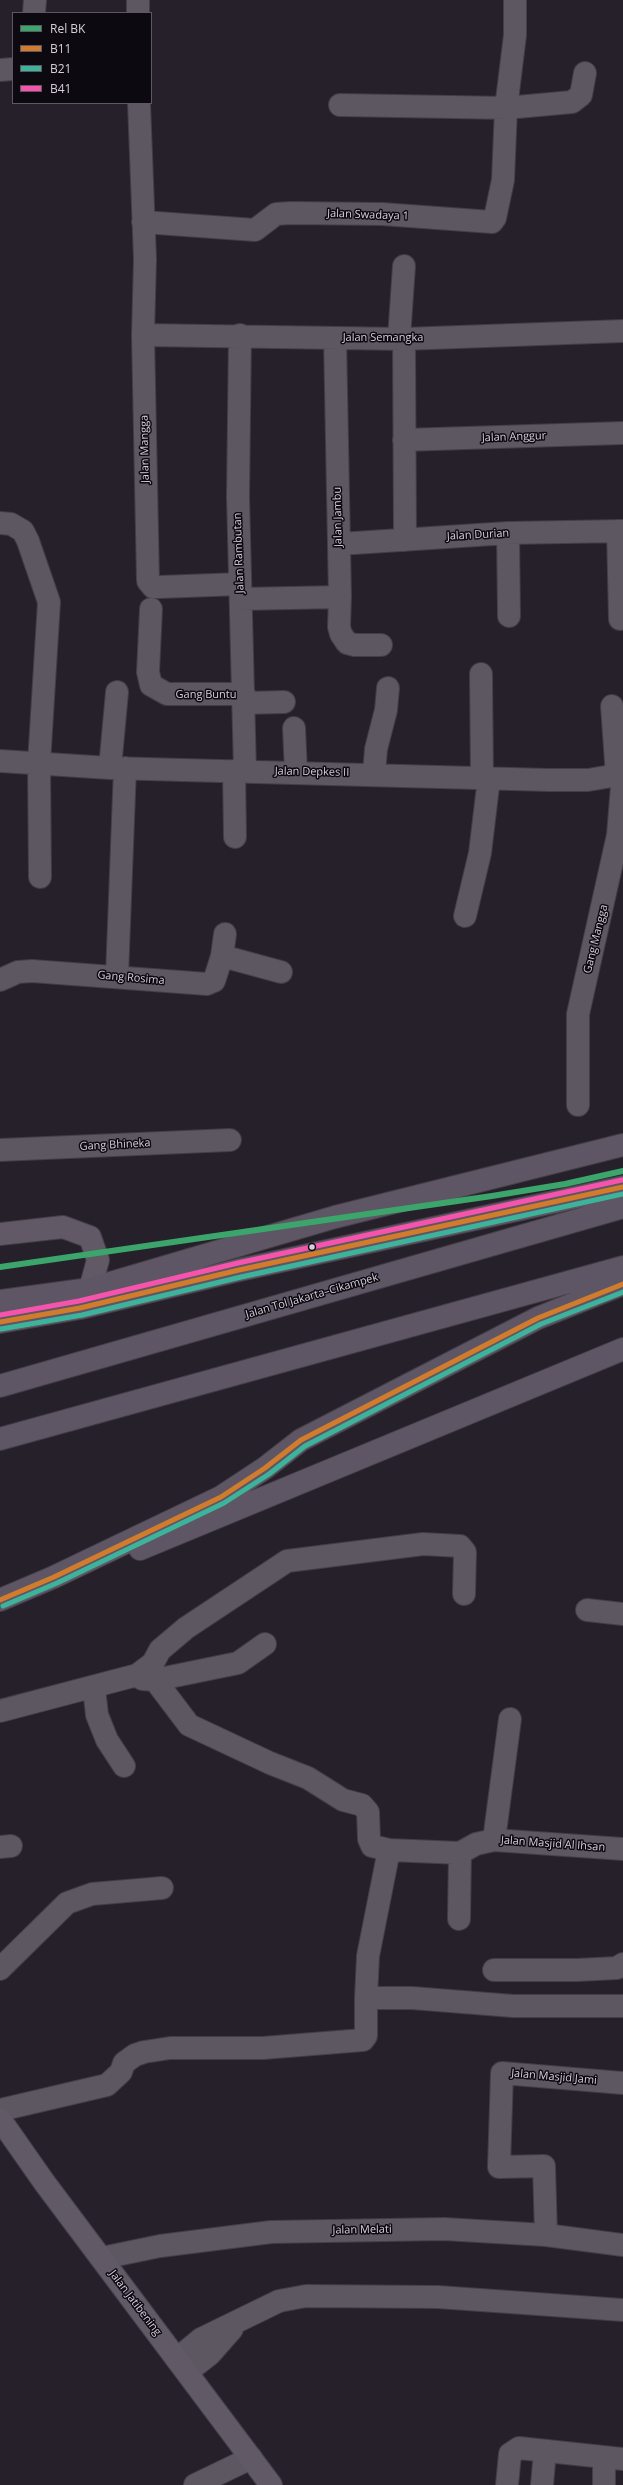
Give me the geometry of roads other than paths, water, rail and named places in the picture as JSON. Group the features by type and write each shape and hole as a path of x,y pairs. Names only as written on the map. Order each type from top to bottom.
{"highway":[{"path":"0,1301 90,1289 335,1217 623,1145"},
{"path":"0,1322 80,1308 239,1270 623,1187"},
{"name":"Jalan Tol Jakarta–Cikampek","path":"0,1386 623,1207"},
{"path":"0,1439 623,1267"},
{"path":"0,1600 54,1577 221,1497 265,1468 301,1440 538,1318 623,1284"},
{"path":"54,1577 156,1544 623,1349"}],"main road":[{"path":"0,1234 63,1227 90,1237 98,1260 90,1289"},
{"name":"Jalan Jatibening","path":"0,2119 271,2485"}],"street":[{"path":"34,12 35,0"},
{"path":"138,0 138,12"},
{"name":"Jalan Swadaya 1","path":"143,222 256,230 276,214 291,213 382,214 492,222 495,218 503,180 506,108 515,35 515,0"},
{"path":"0,70 12,69"},
{"path":"340,105 506,108 572,102 581,95 585,73"},
{"path":"139,104 143,222"},
{"name":"Jalan Mangga","path":"143,222 143,335 148,581 153,587 240,591"},
{"path":"404,266 402,338 405,540"},
{"name":"Jalan Semangka","path":"143,335 240,334 336,338 402,338 623,332"},
{"name":"Jalan Rambutan","path":"235,837 244,699 238,497 240,334"},
{"name":"Jalan Jambu","path":"336,338 340,597 339,627 341,634 347,643 355,645 380,645"},
{"name":"Jalan Anggur","path":"404,440 623,433"},
{"path":"0,523 10,524 23,531 28,541 48,602 39,763 40,877"},
{"name":"Jalan Durian","path":"339,544 508,533 621,531 620,619"},
{"path":"508,533 509,616"},
{"path":"240,591 340,597"},
{"name":"Gang Buntu","path":"151,609 148,672 151,685 158,691 173,695 244,699"},
{"path":"465,916 480,853 486,778 481,674"},
{"path":"374,774 377,742 386,710 388,688"},
{"path":"116,692 117,976"},
{"path":"244,699 284,702"},
{"name":"Gang Mangga","path":"578,1105 578,1014 618,835 621,775 612,706"},
{"path":"294,728 296,772"},
{"name":"Jalan Depkes II","path":"0,761 117,768 486,778 588,780 621,775"},
{"name":"Gang Rosima","path":"0,980 10,975 32,971 117,976 207,984 214,981 222,956 225,934"},
{"path":"222,956 281,972"},
{"name":"Gang Bhineka","path":"0,1150 230,1140"},
{"path":"146,1678 160,1650 186,1628 287,1562 423,1544 460,1546 465,1552 464,1594"},
{"path":"587,1610 623,1614"},
{"path":"0,1711 94,1688 238,1663 265,1644"},
{"path":"146,1678 189,1725 270,1763 308,1778 342,1800 362,1805 368,1812 369,1839 372,1846 389,1850 460,1853 459,1919"},
{"path":"94,1688 97,1715 106,1740 124,1766"},
{"path":"494,1840 510,1719"},
{"name":"Jalan Masjid Al Ihsan","path":"460,1853 476,1844 494,1840 623,1849"},
{"path":"0,2110 107,2085 121,2072 124,2063 135,2055 144,2052 170,2048 263,2048 363,2040 366,2036 368,1956 389,1850"},
{"path":"0,1969 67,1903 92,1894 162,1888"},
{"path":"494,1970 577,1970 617,1968 623,1964"},
{"path":"366,1998 412,1998 513,2006 623,2006"},
{"name":"Jalan Masjid Jami","path":"546,2235 544,2166 499,2168 502,2073 623,2083"},
{"name":"Jalan Melati","path":"102,2258 175,2244 271,2232 444,2229 546,2235 623,2245"},
{"path":"182,2365 210,2354 238,2322 279,2301 306,2296 438,2297 623,2310"},
{"path":"507,2485 510,2454 519,2448 614,2458 604,2485"},
{"path":"542,2485 545,2451"},
{"path":"196,2485 251,2458"}],"rail line":[{"name":"BK","path":"0,1267 492,1196 565,1184 623,1171"}]}
